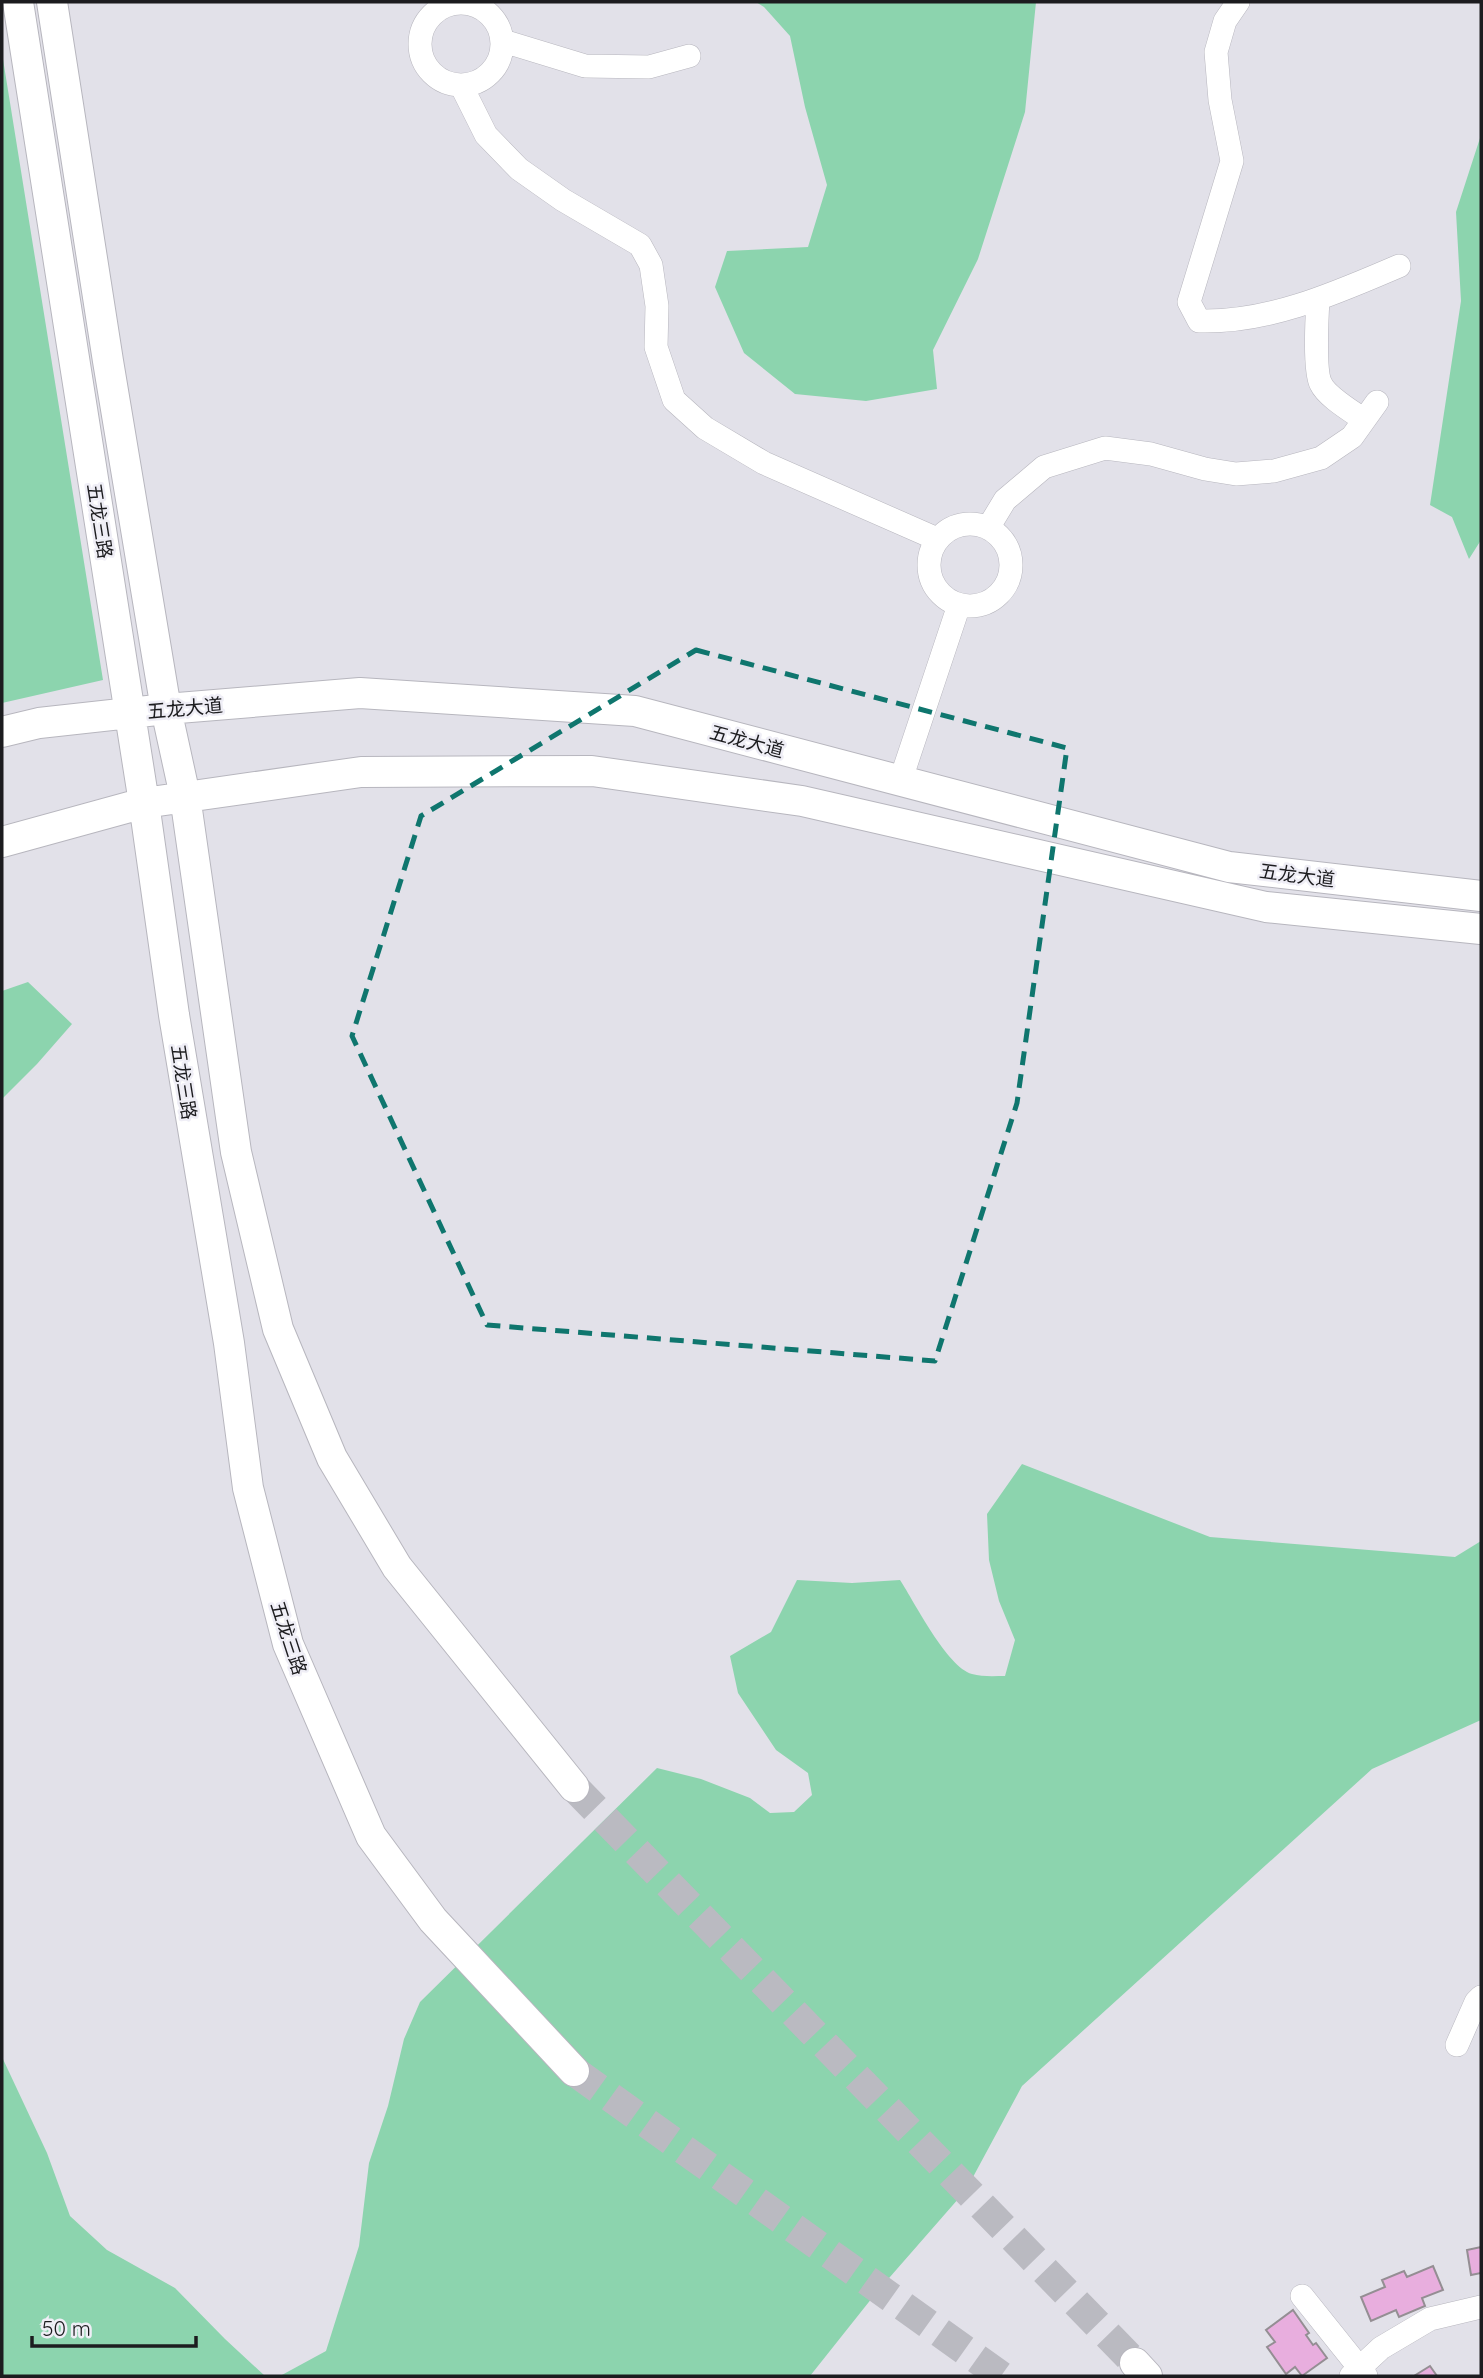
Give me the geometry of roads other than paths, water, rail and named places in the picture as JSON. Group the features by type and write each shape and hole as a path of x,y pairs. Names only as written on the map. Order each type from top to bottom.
{"main road":[{"name":"五龙三路","path":"18,2 144,803 174,1014 229,1343 248,1488 288,1644 371,1836 433,1920 575,2071"},
{"name":"五龙三路","path":"52,2 107,361 166,709 185,796 236,1152 278,1329 332,1458 397,1567 573,1787"},
{"name":"五龙大道","path":"2,732 39,723 166,709 360,693 635,711 1229,867 1481,896"},
{"name":"五龙大道","path":"2,842 144,803 361,772 592,771 802,801 1266,907 1481,929"}],"lane":[{"path":"1238,2 1225,21 1216,52 1220,100 1232,161 1189,302 1199,321 1226,322 1318,300 1399,266"},
{"path":"470,3 493,17 503,41 501,55 495,67 474,83 461,85 447,83 435,76 426,66 420,39 424,26 432,15 443,7 470,3"},
{"path":"503,41 585,66 649,67 689,56"},
{"path":"461,85 486,135 519,169 563,200 640,245 651,265 657,306 656,347 674,400 705,428 764,463 937,539"},
{"path":"988,528 1005,500 1044,467 1105,448 1151,454 1205,469 1236,474 1274,471 1321,458 1352,437 1371,411 1339,402 1321,384 1318,359 1318,300"},
{"path":"961,524 988,528 999,536 1007,547 1011,560 1006,586 986,603 959,605 947,600 931,579 929,558 937,539 961,524"},
{"path":"900,782 959,605"},
{"path":"1457,2045 1476,2002 1481,1997"},
{"path":"1303,2297 1359,2373 1381,2348 1430,2319 1481,2307"}],"tunnel":[{"path":"574,1787 1135,2363"},
{"path":"574,2071 1001,2376"}]}
